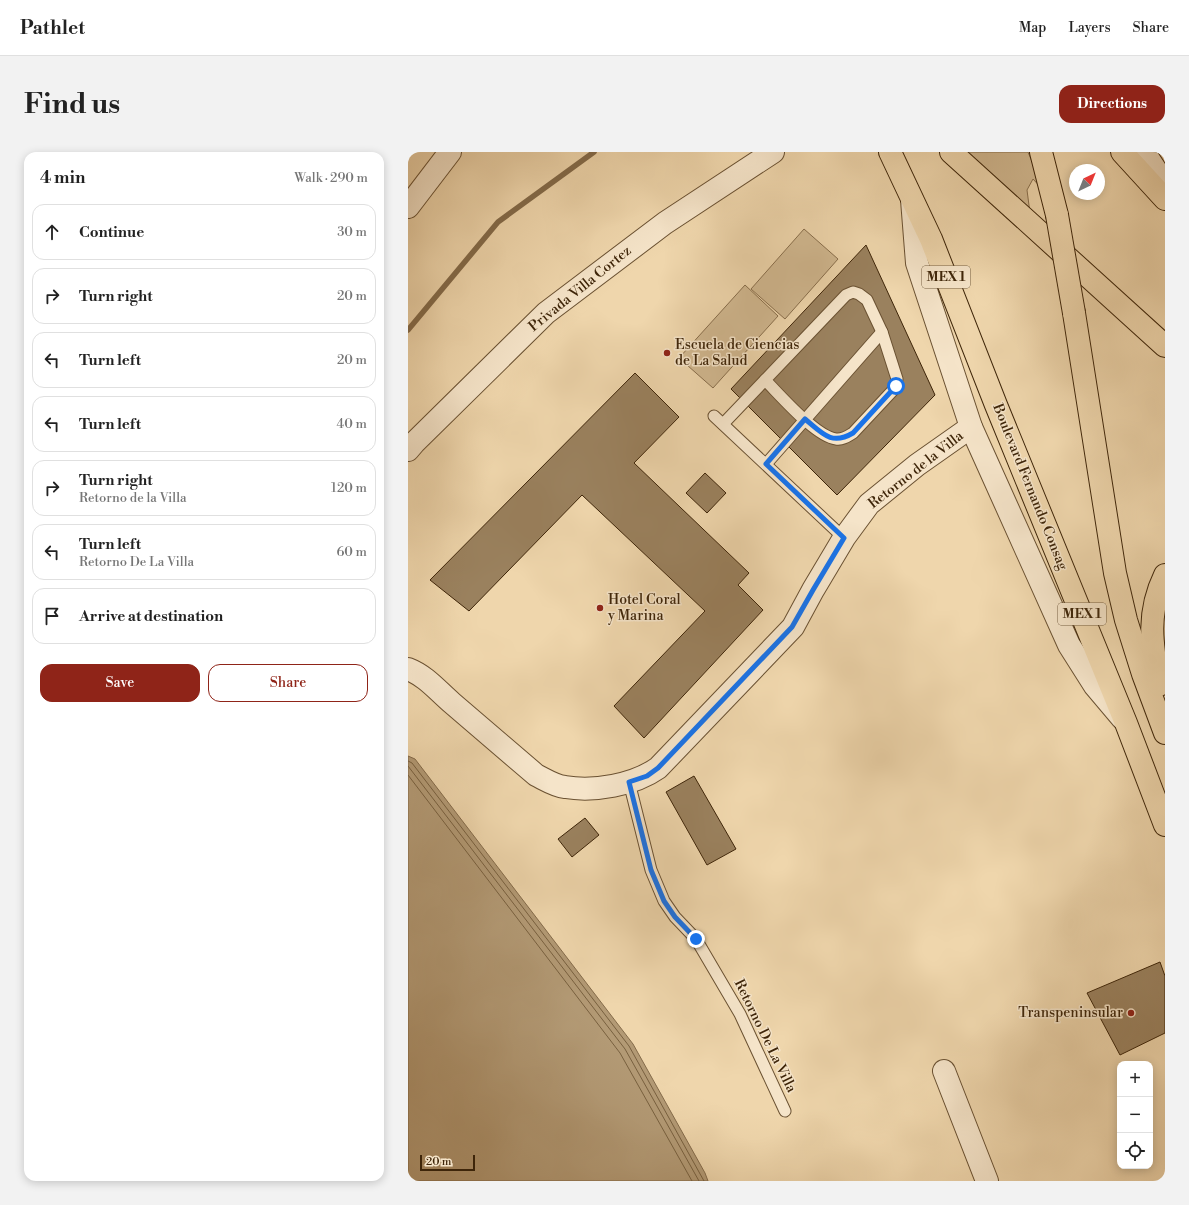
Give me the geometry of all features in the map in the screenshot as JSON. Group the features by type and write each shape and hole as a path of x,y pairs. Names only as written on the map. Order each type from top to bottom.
{"highway":[{"name":"Boulevard Fernando Consag","path":"890,152 931,239 996,405 1126,723 1165,825"},
{"path":"951,152 1165,346"},
{"name":"MEX 1","path":"1041,152 1057,215 1115,572 1126,620 1139,661 1164,729"},
{"path":"1122,152 1165,199"},
{"path":"1164,729 1160,692 1153,652 1151,626 1158,594 1165,574"}],"street":[{"path":"408,207 450,152"},
{"name":"Privada Villa Cortez","path":"408,450 546,313 665,223 773,152"},
{"path":"1144,152 1165,184"},
{"path":"912,198 917,263 971,427 1069,645 1096,686 1126,723"},
{"name":"Retorno de la Villa","path":"408,669 418,673 432,684 536,775 550,783 564,787 594,789 629,782 647,776 658,768 792,627 844,538 870,504 917,465 971,427"},
{"path":"944,1071 987,1181"}],"lane":[{"path":"723,424 846,295 853,292 859,294 867,300 882,332 897,379 896,386 853,433 845,438 837,439 826,436 805,419 765,380"},
{"path":"766,464 882,332"},
{"path":"714,416 844,538"},
{"name":"Retorno De La Villa","path":"629,782 651,870 664,901 675,917 696,939 740,1014 784,1111"}],"shaded area":[{"path":"967,152 1028,152 1044,191 1033,179 1027,190 1030,213"},
{"path":"804,229 838,259 785,319 751,289"},
{"path":"745,285 778,316 713,388 679,358"}],"water":[{"path":"408,756 415,759 633,1044 705,1173 708,1181 408,1181"}],"building":[{"path":"866,245 935,395 837,495 731,389"},
{"path":"635,373 679,417 634,463 749,573 738,585 763,610 644,738 614,706 705,611 582,495 469,611 430,580"},
{"path":"705,473 726,493 707,513 686,493"},
{"path":"694,776 736,849 707,865 666,792"},
{"path":"585,818 599,835 572,857 558,839"},
{"name":"Transpeninsular","path":"1160,962 1165,976 1165,1033 1120,1055 1087,993"}],"waterway":[{"path":"408,330 498,222 594,152"}],"place":[{"name":"Escuela de Ciencias de La Salud","path":"667,353"},
{"name":"Hotel Coral y Marina","path":"600,608"},
{"name":"Transpeninsular","path":"1131,1013"}],"route":[{"path":"696,939 675,917 664,901 651,870 629,782 647,776 658,768 792,627 844,538 766,464 805,419 826,436 837,439 845,438 853,433 896,386"}]}
